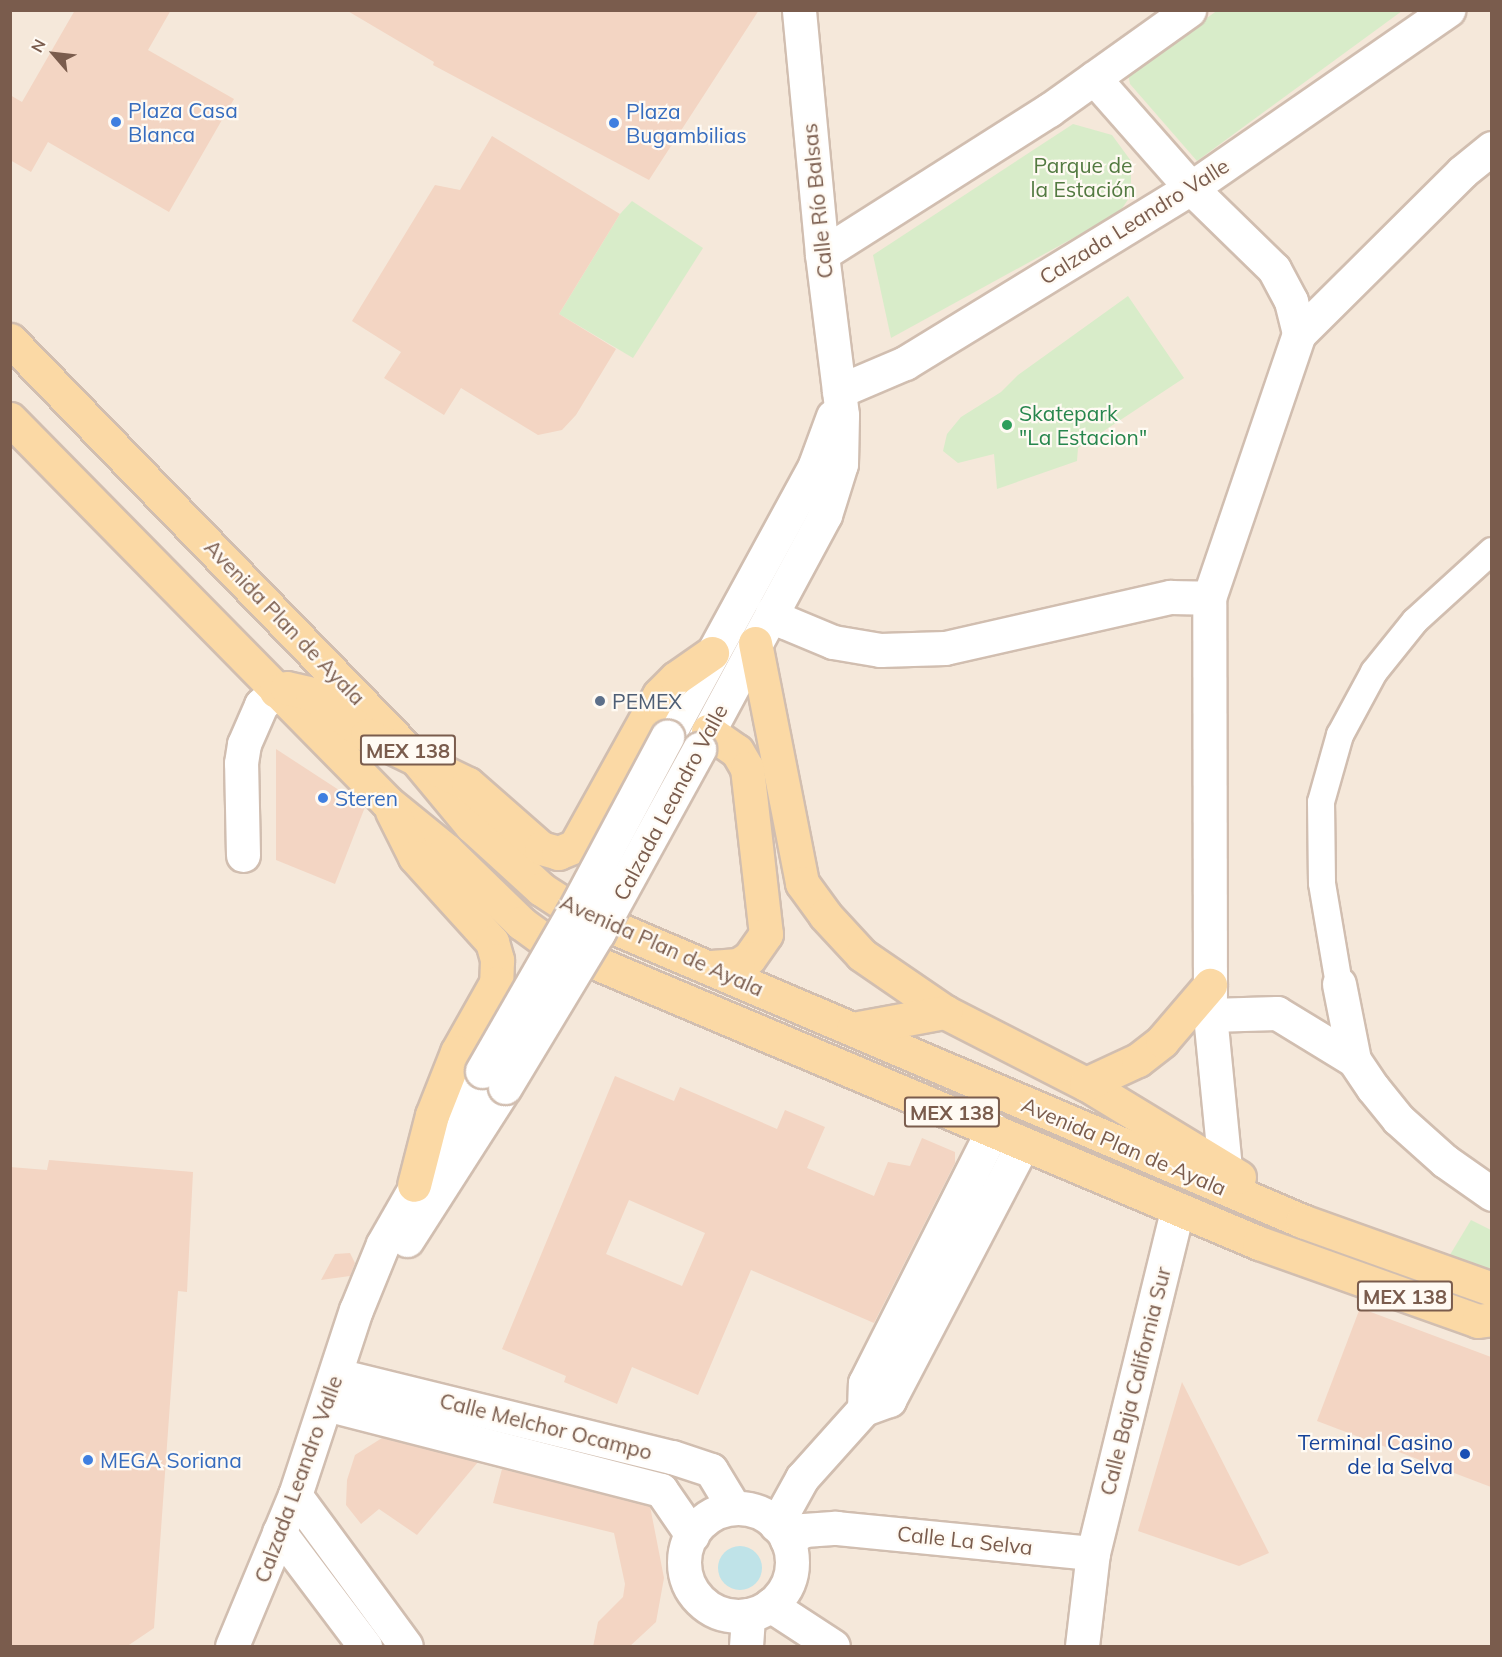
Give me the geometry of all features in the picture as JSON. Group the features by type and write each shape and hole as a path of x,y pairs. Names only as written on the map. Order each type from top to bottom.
{"main road":[{"name":"Avenida Plan de Ayala","path":"10,340 417,760 471,825 541,889 573,910 711,967 999,1094 1302,1221 1491,1289"},
{"name":"Avenida Plan de Ayala","path":"10,419 387,802 446,850 521,923 549,943 1177,1210 1320,1267 1478,1321 1491,1319"},
{"path":"755,643 802,883 825,915 862,955 949,1014 1086,1084 1225,1168 1302,1221"},
{"path":"276,691 286,688 312,694 350,724 468,784 541,848 558,852 575,846 659,695 676,678 712,653"},
{"path":"703,740 737,751 747,768 766,934 749,958 738,965 711,967"},
{"path":"387,802 415,858 492,942 497,960 496,983 457,1052 432,1115 414,1185"},
{"path":"1086,1084 1138,1060 1210,1000"},
{"path":"853,1029 949,1014"},
{"path":"949,1014 999,1094"}],"street":[{"name":"Calle Río Balsas","path":"799,10 822,255 838,391"},
{"path":"822,255 1094,78 1189,10"},
{"name":"Calzada Leandro Valle","path":"838,391 905,363 1191,188 1448,10"},
{"path":"1094,78 1191,188 1274,269 1291,301 1299,334"},
{"path":"1225,1168 1210,1000 1209,598 1299,334 1462,172 1491,148"},
{"name":"Calzada Leandro Valle","path":"237,1644 295,1495 357,1310 383,1244 414,1185 598,933 772,612 834,490 843,439 838,391"},
{"name":"Calzada Leandro Valle","path":"357,1310 402,1248 493,1079 573,913 815,465 831,428 838,391"},
{"path":"1354,1060 1322,883 1321,802 1340,735 1374,672 1415,621 1491,551"},
{"path":"772,612 785,622 833,642 880,650 945,648 1170,597 1209,598"},
{"path":"243,855 241,763 244,744 261,705 276,691"},
{"path":"1210,1000 1277,1013 1354,1060 1398,1119 1444,1161 1491,1194"},
{"path":"864,1409 866,1383 993,1130"},
{"path":"755,1622 786,1587 785,1546 802,1478 864,1409 889,1400 1023,1144"},
{"name":"Calle Baja California Sur","path":"1082,1647 1093,1553 1177,1210"},
{"name":"Calle Melchor Ocampo","path":"332,1390 682,1460 711,1470 735,1509"},
{"name":"Calle Melchor Ocampo","path":"332,1390 661,1490 692,1535"},
{"path":"295,1495 406,1647"},
{"path":"785,1546 760,1513 735,1509 703,1522 692,1535 685,1569 694,1593 714,1611 832,1647"},
{"name":"Calle La Selva","path":"785,1546 804,1530 836,1528 1093,1553"},
{"path":"279,1532 365,1647"}],"shaded area":[{"path":"11,11 1491,11 1491,1646 11,1646"}],"green space":[{"name":"Parque de la Estación","path":"1218,10 1402,11 1197,161 1130,84 1128,74"},
{"name":"Parque de la Estación","path":"1073,124 1112,135 1131,161 1131,195 1119,213 891,338 873,255"},
{"path":"632,201 703,248 633,358 559,314 620,214"},
{"path":"1128,296 1184,378 1078,448 1077,461 997,489 994,454 958,463 943,451 947,434 961,417 1001,392 1018,375"},
{"path":"1471,1220 1491,1230 1491,1282 1442,1268"}],"water":[{"path":"740,1546 755,1553 762,1568 755,1583 740,1590 725,1583 718,1568 725,1553"}],"building":[{"name":"Plaza Casa Blanca","path":"75,10 171,10 148,50 234,99 169,212 48,142 31,172 10,160 10,95 22,102"},
{"name":"Plaza Bugambilias","path":"346,10 759,10 649,180 433,65 434,62"},
{"path":"492,136 620,214 559,314 616,349 576,415 562,430 538,435 461,388 444,415 384,378 401,352 352,321 435,185 460,190"},
{"path":"276,749 365,807 335,884 276,860"},
{"path":"615,1076 674,1101 680,1087 777,1129 785,1110 825,1127 807,1168 874,1196 888,1162 910,1166 922,1138 955,1152 955,1163 874,1323 751,1270 698,1395 632,1367 617,1404 564,1382 566,1376 502,1349","holes":["629,1200 705,1233 682,1286 606,1254"]},
{"name":"MEGA Soriana","path":"49,1160 193,1172 187,1292 178,1291 154,1628 126,1647 10,1647 10,1167 47,1170"},
{"path":"350,1253 355,1263 350,1276 321,1280 335,1254"},
{"path":"1360,1308 1491,1357 1491,1487 1317,1421"},
{"path":"1182,1382 1269,1553 1239,1566 1138,1531"},
{"path":"382,1438 478,1462 417,1535 379,1509 361,1524 346,1505 347,1480 355,1455"},
{"path":"502,1469 650,1506 664,1578 656,1622 629,1647 593,1647 598,1622 623,1597 625,1584 614,1533 493,1503"}],"place":[{"name":"Plaza Casa Blanca","path":"116,122"},
{"name":"Plaza Bugambilias","path":"614,123"},
{"name":"Skatepark \"La Estacion\"","path":"1007,425"},
{"name":"PEMEX","path":"600,701"},
{"name":"Steren","path":"323,798"},
{"name":"Terminal Casino de la Selva","path":"1465,1454"},
{"name":"MEGA Soriana","path":"88,1460"}]}
